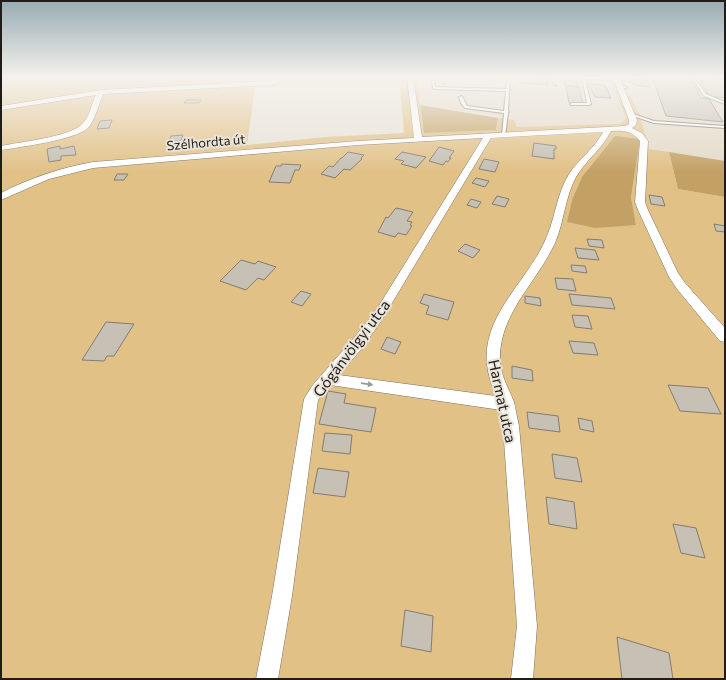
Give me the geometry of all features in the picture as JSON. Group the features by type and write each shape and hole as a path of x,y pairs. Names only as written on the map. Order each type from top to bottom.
{"street":[{"path":"1,148 76,131 87,123 93,109"},
{"path":"414,109 418,139"},
{"path":"626,128 633,124 629,109"},
{"path":"626,128 639,135 644,141 640,202 673,274 681,286 725,338"},
{"name":"Szélhordta út","path":"1,197 21,186 50,174 87,166 300,147 626,128"},
{"name":"Harmat utca","path":"522,679 527,626 511,426 507,404 495,376 493,364 496,333 509,306 539,262 550,242 565,191 573,175 596,149 608,130"},
{"name":"Gógánvölgyi utca","path":"267,679 282,596 308,411 311,399 358,343 378,315 488,136"},
{"path":"328,379 507,404"}],"lane":[{"path":"480,109 507,112"},
{"path":"504,135 507,109"},
{"path":"631,114 654,122 725,127"}],"shaded area":[{"path":"1,109 252,109 247,145 326,137 404,133 402,109 420,109 422,124 496,130 498,118 514,120 517,127 622,123 626,118 622,109 637,109 640,115 649,149 669,152 678,189 725,197 725,679 1,679","holes":["640,139 631,197 636,225 568,222 572,200"]},
{"path":"421,109 442,109 498,118 496,130 424,133"},
{"path":"445,109 622,109 626,118 622,123 615,124 517,127 514,119"},
{"path":"637,109 725,109 725,161 649,149 640,115"},
{"path":"615,136 640,139 631,197 636,225 595,228 567,222 572,200 582,177"},
{"path":"669,152 725,161 725,197 678,189"}],"building":[{"path":"663,109 715,109 723,122 666,116"},
{"path":"112,120 109,128 97,129 100,121"},
{"path":"183,135 181,141 168,142 171,136"},
{"path":"534,143 556,146 556,149 554,149 554,159 532,156"},
{"path":"60,146 60,149 74,146 76,155 61,156 61,160 49,162 47,149"},
{"path":"439,147 454,151 448,162 446,161 443,165 429,161"},
{"path":"348,152 364,155 361,158 362,159 350,170 344,169 335,178 321,174 329,166 333,167"},
{"path":"402,152 426,157 416,168 401,164 404,161 395,159"},
{"path":"484,159 499,162 495,172 479,169"},
{"path":"282,164 301,165 299,170 295,170 290,183 269,182 276,166 281,166"},
{"path":"117,174 128,174 124,180 114,180"},
{"path":"476,178 489,181 485,187 472,183"},
{"path":"649,195 662,197 665,206 651,204"},
{"path":"497,196 509,199 505,207 492,204"},
{"path":"471,199 481,202 477,208 467,205"},
{"path":"396,208 413,212 407,221 412,222 410,225 412,226 406,235 398,233 395,237 378,232 386,217 388,218"},
{"path":"714,224 725,226 725,232 716,231"},
{"path":"587,239 602,240 604,248 589,246"},
{"path":"465,244 480,250 473,258 458,251"},
{"path":"575,248 595,250 599,260 578,258"},
{"path":"241,260 255,264 258,261 276,267 264,280 258,278 246,290 220,281"},
{"path":"571,265 585,266 587,273 572,271"},
{"path":"555,278 573,279 576,291 557,289"},
{"path":"301,291 311,294 302,306 291,302"},
{"path":"424,294 454,302 448,320 426,314 429,306 420,303"},
{"path":"569,294 611,298 615,309 572,305"},
{"path":"525,296 540,298 541,306 525,303"},
{"path":"572,315 588,316 592,329 575,327"},
{"path":"106,322 134,324 114,356 107,356 104,361 82,360"},
{"path":"387,337 401,342 395,354 381,349"},
{"path":"569,341 594,343 598,355 573,353"},
{"path":"512,366 532,370 533,381 512,378"},
{"path":"668,385 708,388 721,414 680,411"},
{"path":"328,391 346,394 344,403 376,408 371,432 319,424"},
{"path":"527,412 558,416 560,432 529,428"},
{"path":"578,418 592,421 594,432 580,429"},
{"path":"325,433 352,435 350,454 322,451"},
{"path":"552,454 577,458 582,482 555,478"},
{"path":"318,468 349,472 345,497 313,493"},
{"path":"546,497 574,502 577,529 549,524"},
{"path":"673,524 696,528 705,558 681,553"},
{"path":"405,610 433,616 431,652 401,646"},
{"path":"617,637 669,653 673,679 622,679"}]}
